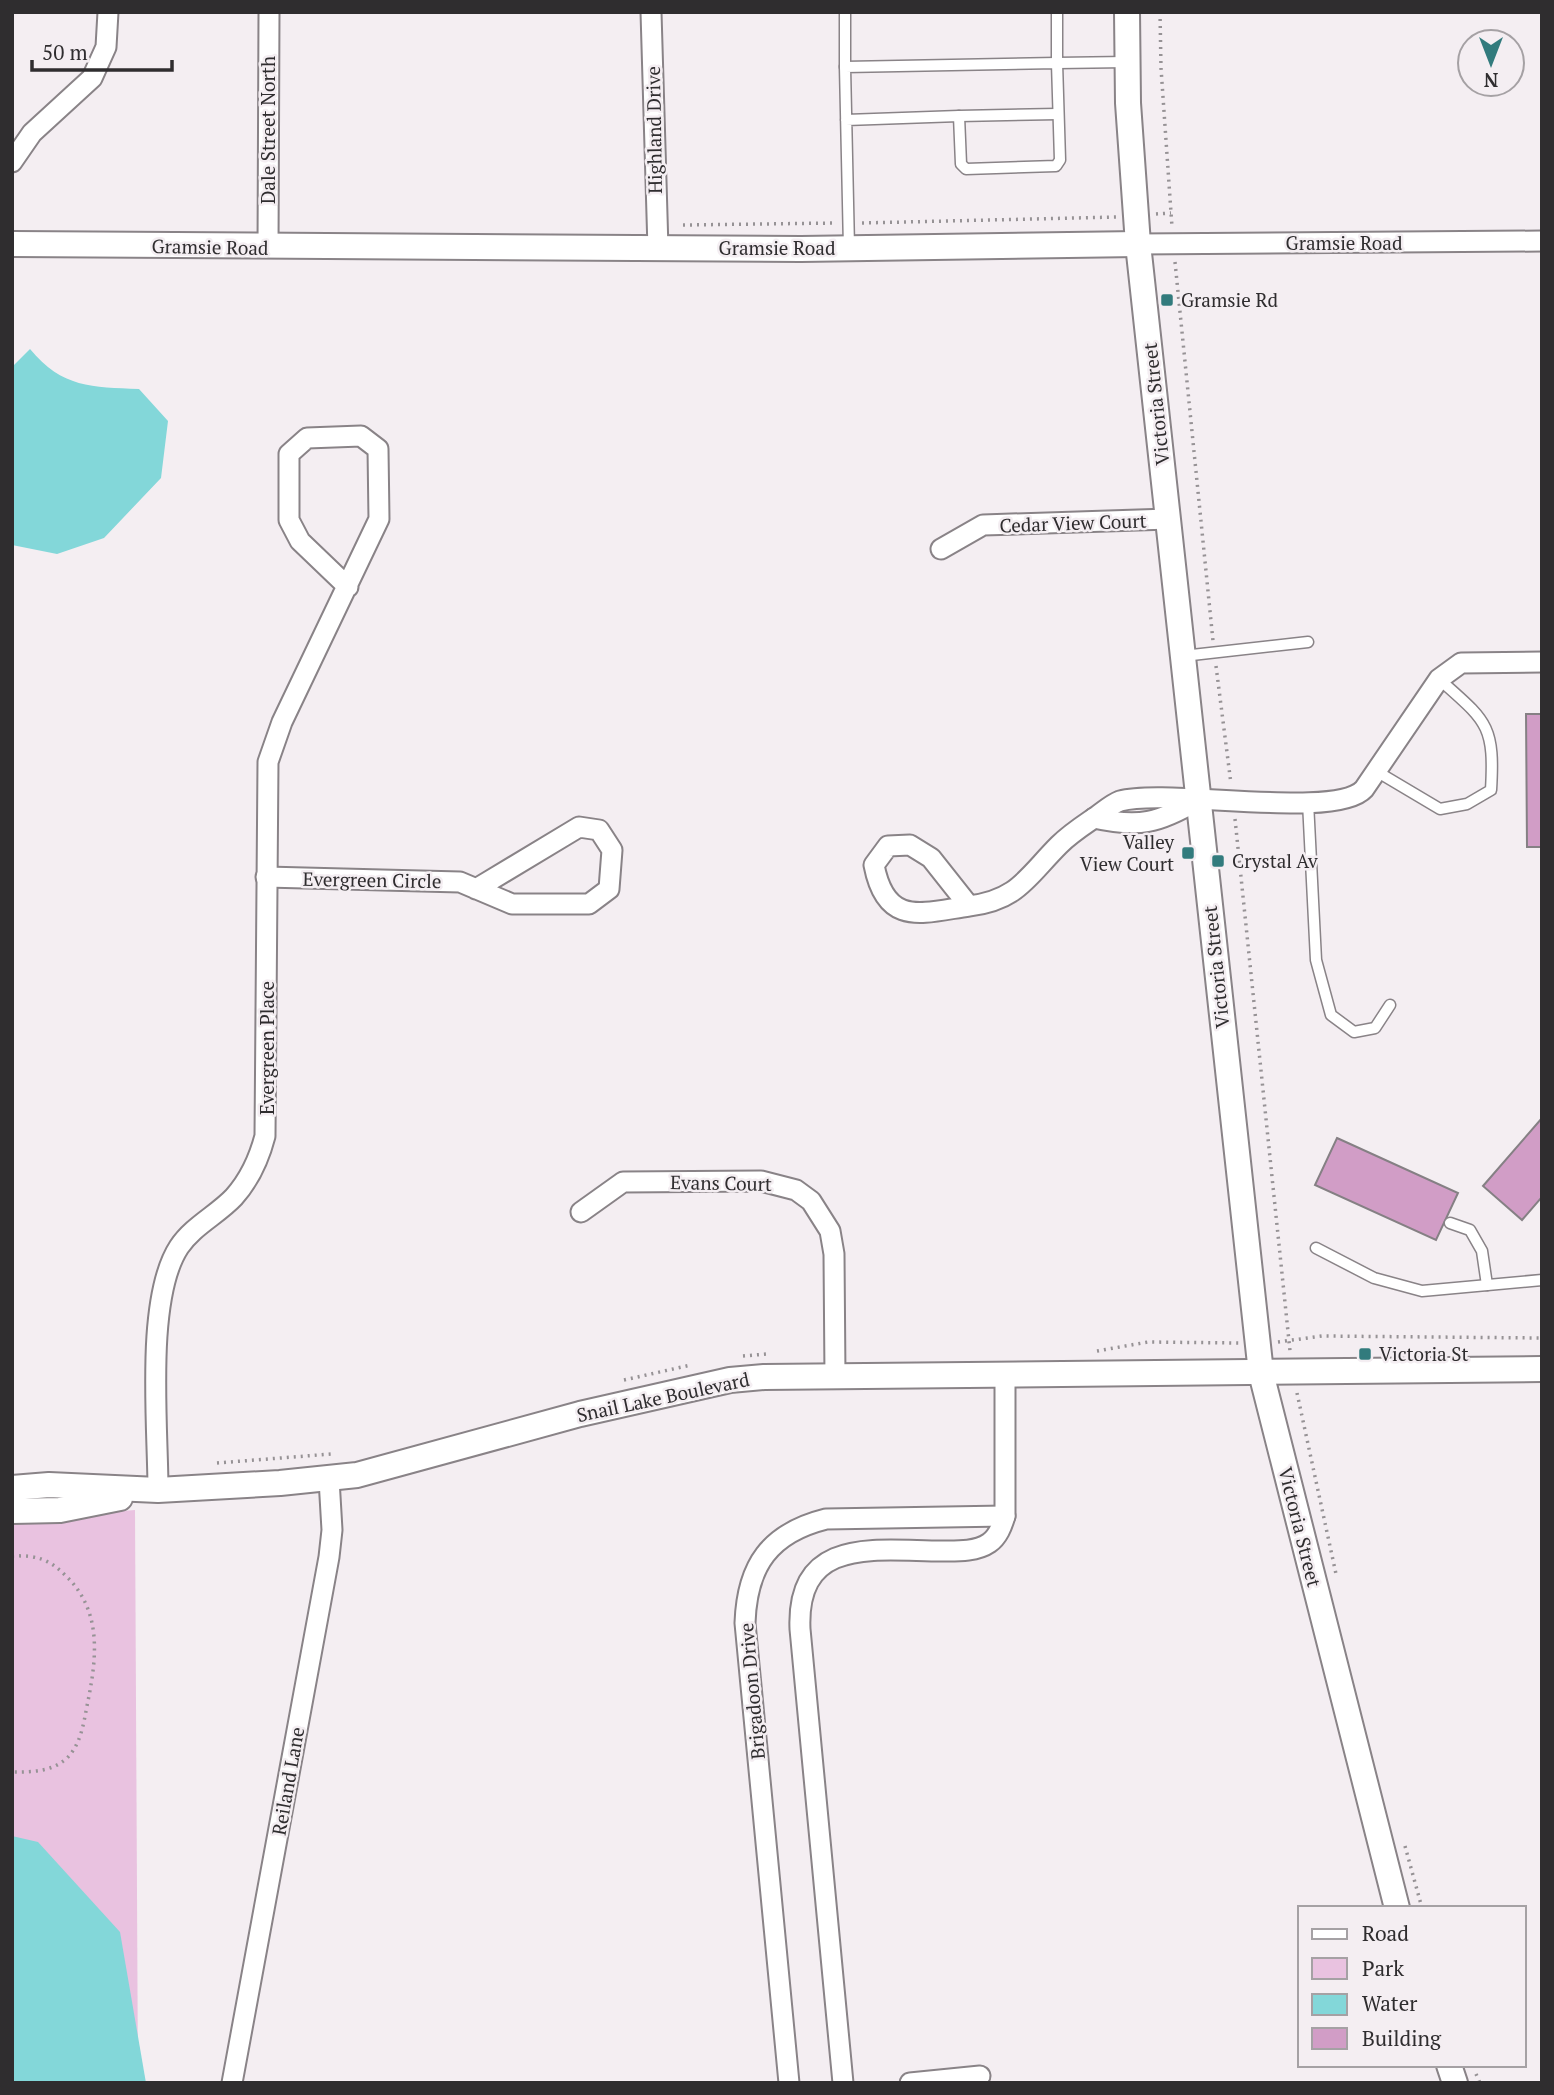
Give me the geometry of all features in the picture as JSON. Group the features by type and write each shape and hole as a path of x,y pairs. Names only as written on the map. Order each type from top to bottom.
{"street":[{"path":"12,162 32,133 92,78 106,47 108,12"},
{"name":"Dale Street North","path":"268,247 269,12"},
{"name":"Highland Drive","path":"651,12 657,237"},
{"name":"Victoria Street","path":"1127,12 1127,62 1138,244 1261,1373 1396,1906"},
{"name":"Gramsie Road","path":"12,244 268,247 657,237 849,248 1542,241"},
{"name":"Evergreen Place","path":"158,1490 160,1292 179,1247 197,1227 233,1198 247,1180 265,1136 266,788 275,737 348,587 379,519 378,449 360,436 307,438 289,454 289,520 300,541 348,587"},
{"name":"Cedar View Court","path":"941,549 983,525 1169,519"},
{"path":"969,906 931,858 910,845 888,846 874,866 878,886 896,909 913,914 969,906 994,902 1015,891 1068,837 1118,802 1160,797 1233,803 1308,802 1360,794 1439,679 1461,663 1542,662"},
{"name":"Evergreen Circle","path":"267,877 460,882 476,889 512,904 589,904 610,889 612,850 599,830 579,827 476,889"},
{"name":"Evans Court","path":"581,1212 622,1182 761,1181 796,1190 822,1215 830,1231 834,1254 835,1376"},
{"name":"Snail Lake Boulevard","path":"12,1488 49,1485 158,1490 329,1479 381,1470 580,1414 711,1384 764,1377 1542,1369"},
{"path":"843,2083 800,1629 801,1600 813,1573 835,1557 859,1551 977,1548 990,1543 999,1532 1005,1516 1005,1376"},
{"name":"Reiland Lane","path":"232,2083 329,1557 332,1530 329,1479"},
{"name":"Snail Lake Boulevard","path":"12,1510 60,1510 158,1490"},
{"name":"Brigadoon Drive","path":"789,2083 746,1623 750,1581 770,1547 806,1524 826,1519 1005,1516"},
{"path":"910,2083 980,2076"}],"lane":[{"path":"845,12 849,248"},
{"path":"959,116 961,164 965,169 1056,166 1059,160 1057,12"},
{"path":"845,67 1127,62"},
{"path":"846,120 1058,114"},
{"path":"1183,656 1308,642"},
{"path":"1376,771 1440,809 1467,804 1491,790 1493,753 1482,718 1439,679"},
{"path":"1308,802 1316,960 1331,1015 1354,1032 1375,1028 1390,1005"},
{"path":"1450,1223 1470,1230 1482,1251 1487,1285"},
{"path":"1317,1248 1374,1278 1422,1291 1542,1280"}],"path":[{"path":"1160,12 1161,68 1173,244 1292,1373 1338,1584"},
{"path":"657,237 848,223 1171,213"},
{"path":"12,1556 36,1556 50,1561 77,1587 94,1623 95,1669 82,1732 75,1747 56,1766 12,1772"},
{"path":"1405,1843 1421,1906"}],"green space":[{"path":"135,1510 138,2083 12,2083 12,1520"}],"water":[{"path":"30,349 54,371 79,383 139,389 168,421 161,478 104,538 57,554 12,545 12,367"},
{"path":"12,1836 38,1842 120,1932 146,2083 12,2083"}],"building":[{"path":"1526,714 1542,714 1542,847 1527,847"},
{"path":"1542,1118 1542,1197 1522,1220 1483,1186"},
{"path":"1337,1138 1458,1193 1436,1240 1315,1185"}],"place":[{"name":"Gramsie Rd","path":"1167,300"},
{"name":"Valley View Court","path":"1188,853"},
{"name":"Crystal Av","path":"1218,861"},
{"name":"Victoria St","path":"1365,1354"}]}
